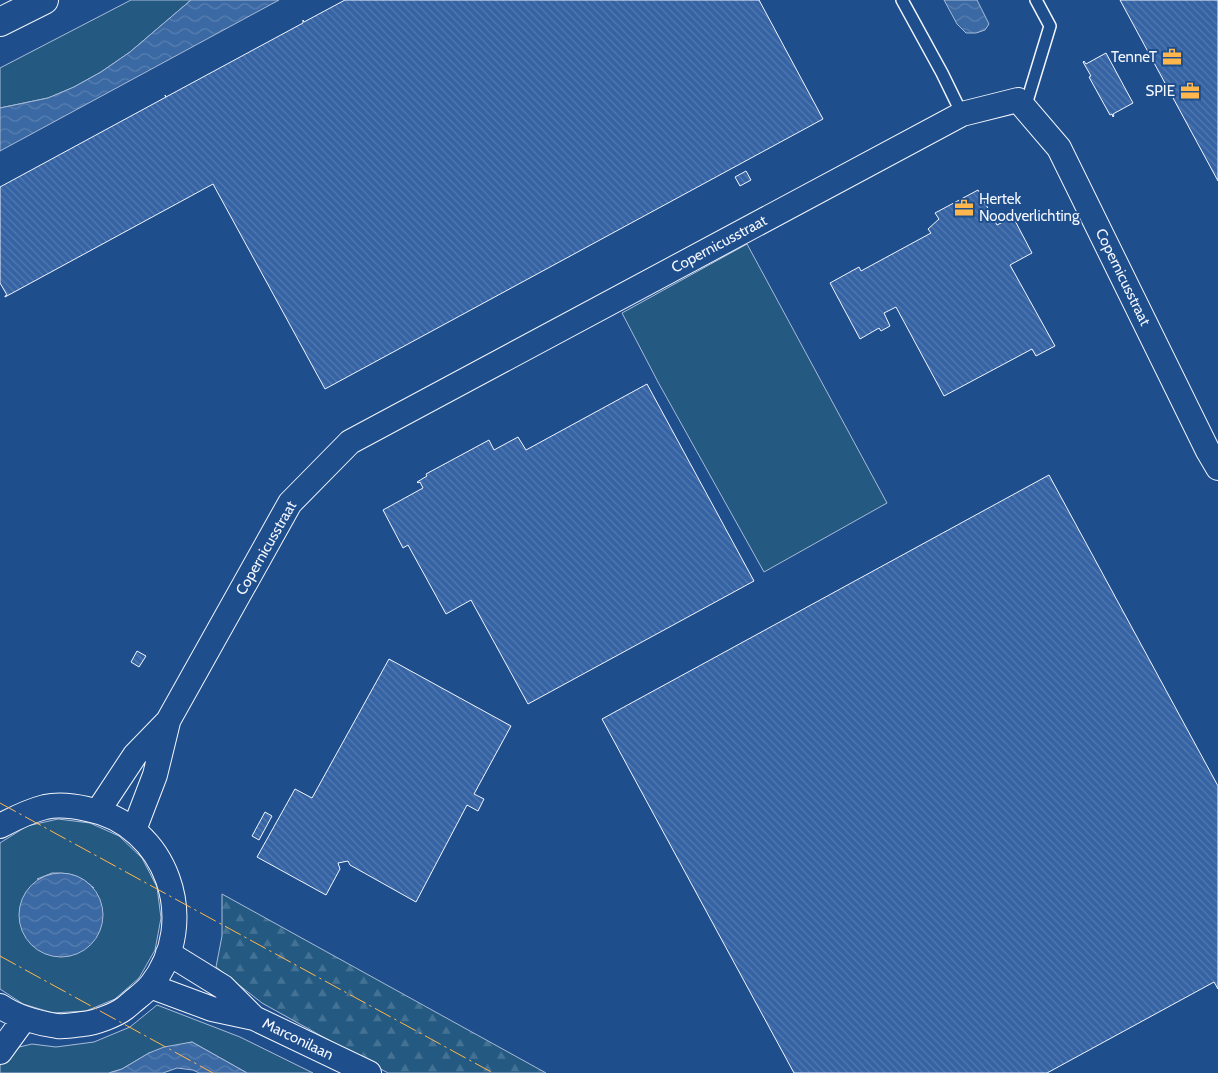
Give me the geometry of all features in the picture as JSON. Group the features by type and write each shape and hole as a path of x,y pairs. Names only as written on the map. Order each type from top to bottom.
{"main road":[{"path":"0,22 44,0"}],"street":[{"name":"Copernicusstraat","path":"98,811 135,755 168,720 290,503 350,442 962,114 1018,100 1059,148 1218,468"},
{"name":"Copernicusstraat","path":"134,830 155,775 168,720"},
{"path":"0,826 22,814 47,807 73,806 98,811 117,819 134,830 153,850 166,873 174,899 175,927 168,954 150,986 124,1009 93,1023 58,1026 24,1019 0,1006"},
{"name":"Marconilaan","path":"168,954 223,987 254,1018"},
{"name":"Marconilaan","path":"150,986 212,1009 254,1018 369,1073"},
{"path":"0,1052 24,1019"}],"lane":[{"path":"902,0 962,114"},
{"path":"1025,108 1050,26 1036,0"}],"green space":[{"path":"131,0 191,0 130,52 101,72 74,87 48,98 0,108 0,68"},
{"path":"747,244 887,503 764,572 658,382 622,313"},
{"path":"58,819 90,823 119,836 142,858 157,887 161,918 155,950 139,978 115,999 86,1011 53,1013 23,1004 0,989 0,843 27,826","holes":["52,873 70,874 84,880 94,888 37,879"]},
{"path":"222,894 546,1073 388,1073 262,1003 216,967 222,936"},
{"path":"157,1005 240,1037 313,1073 247,1073 192,1042 149,1053 122,1069 109,1073 0,1073 0,1065 5,1056 15,1048 32,1044 56,1047 94,1042 130,1027"}],"water":[{"path":"191,0 279,0 0,151 0,108 48,98 74,87 101,72 130,52"},
{"path":"944,0 977,0 989,24 985,30 976,33 966,33 957,24"},
{"path":"61,873 77,876 91,885 100,899 103,915 100,931 91,945 77,954 61,957 45,954 31,945 22,931 19,915 22,899 31,885 45,876"},
{"path":"192,1042 247,1073 199,1073 193,1070 177,1068 163,1073 109,1073 122,1069 149,1053 164,1047"}],"building":[{"path":"345,0 759,0 823,119 325,389 213,184 5,297 7,295 0,283 0,187 303,23 303,20 304,22"},
{"path":"1120,0 1218,0 1218,181"},
{"path":"1106,53 1133,103 1113,114 1113,117 1112,114 1110,115 1089,77 1091,76 1083,62 1086,64"},
{"path":"746,171 751,180 740,186 735,177"},
{"path":"978,190 997,225 1013,217 1032,253 1010,265 1055,346 1036,356 1032,349 944,396 896,307 884,313 890,326 881,331 879,328 860,339 830,283 859,267 861,271 931,233 928,229 939,219 935,213"},
{"path":"647,384 754,581 528,704 471,600 446,614 408,545 403,548 383,510 423,488 420,482 417,482 427,476 426,474 489,440 494,450 518,437 526,450"},
{"path":"1049,475 1218,786 1218,989 1214,982 1047,1073 794,1073 602,719"},
{"path":"137,651 146,656 139,667 131,662"},
{"path":"389,659 511,726 474,794 484,799 478,811 467,805 416,902 350,865 348,861 338,863 340,869 326,895 257,857 295,789 312,798"},
{"path":"265,812 272,816 259,840 252,836"}],"power":[{"path":"0,803 493,1073"},
{"path":"0,956 213,1073"}],"place":[{"name":"TenneT","path":"1172,57"},
{"name":"SPIE","path":"1190,91"},
{"name":"Hertek Noodverlichting","path":"964,208"}]}
